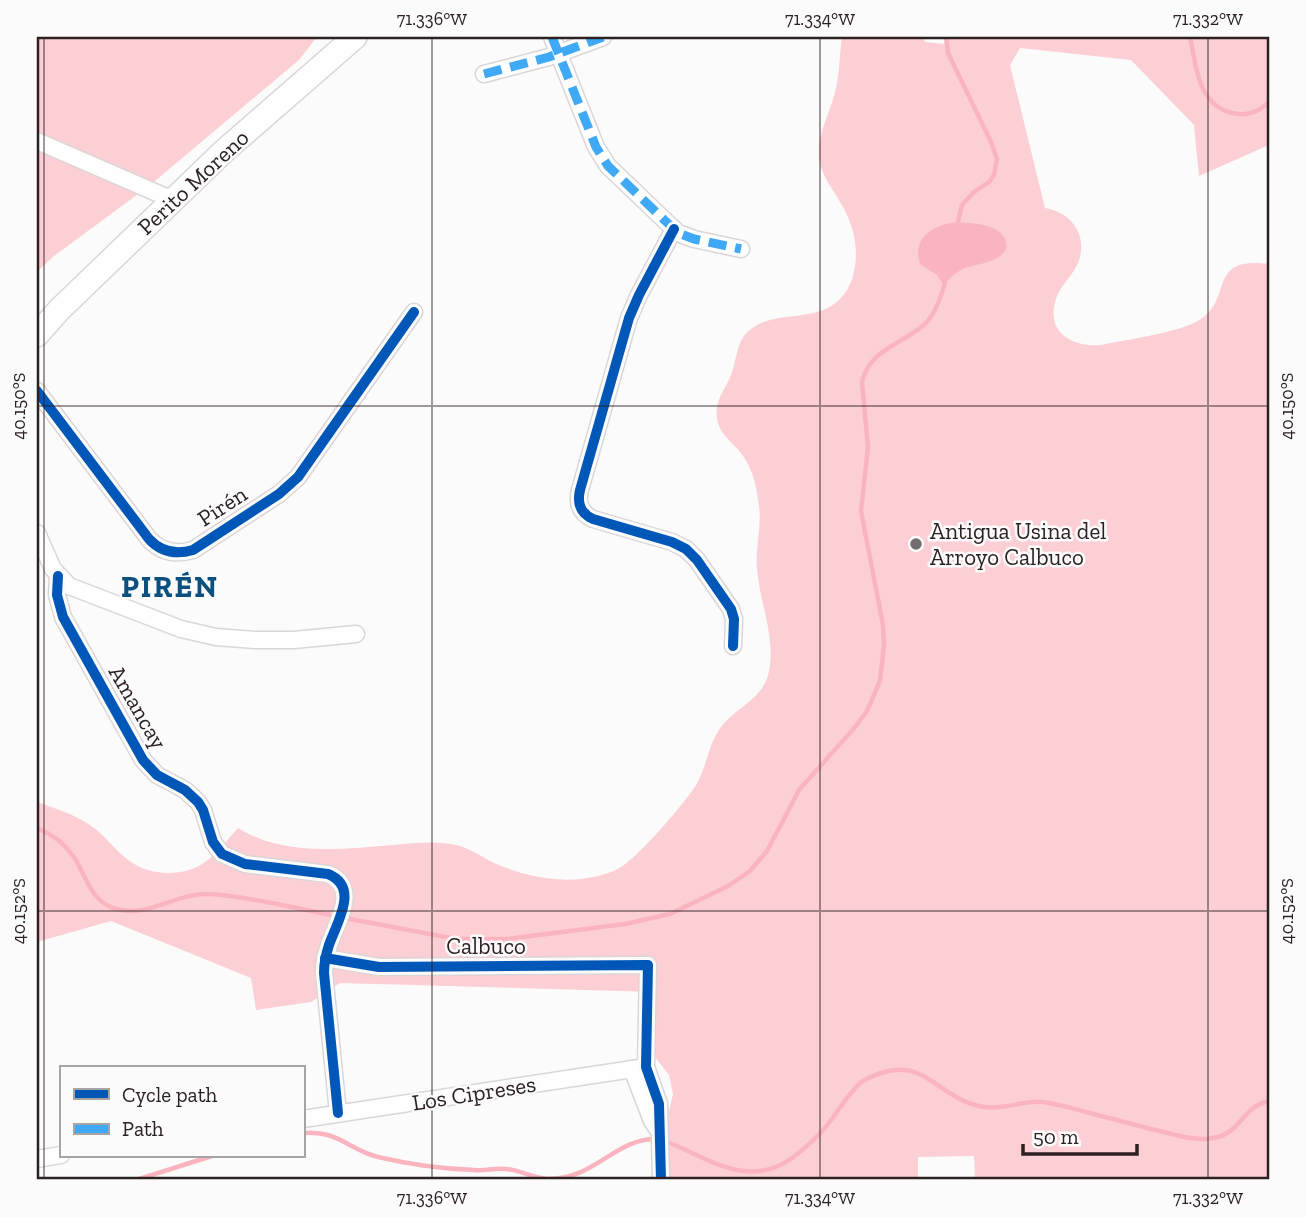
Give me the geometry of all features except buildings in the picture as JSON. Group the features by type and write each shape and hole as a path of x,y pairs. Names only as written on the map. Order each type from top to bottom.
{"main road":[{"name":"Perito Moreno","path":"37,335 59,310 232,144 355,37"}],"street":[{"path":"552,37 603,160 674,229 694,239 741,249"},
{"path":"484,74 559,53 603,37"},
{"path":"37,141 173,200"},
{"path":"674,229 632,310 580,490 579,504 584,513 593,519 673,542 692,554 731,609 734,619 733,646"},
{"name":"Pirén","path":"37,391 149,539 167,551 185,552 193,550 279,494 298,477 414,312"},
{"path":"37,533 48,561 69,586 199,634 274,641 356,634"},
{"name":"Amancay","path":"58,576 57,595 63,617 137,751 158,775 192,795 198,802 222,854 237,862 322,872 335,877 343,888 343,908 325,958 324,982 338,1113"},
{"name":"Calbuco","path":"325,958 379,967 648,965 639,1068"},
{"path":"639,1068 658,1099 661,1180"},
{"name":"Los Cipreses","path":"304,1119 639,1068"},
{"path":"37,1159 60,1155"}],"shaded area":[{"path":"37,37 317,37 299,60 149,186 54,256 37,272"},
{"path":"842,37 923,37 925,42 946,44 946,37 1269,37 1269,145 1199,176 1194,125 1131,60 1020,48 1010,65 1045,208 1056,211 1072,222 1080,239 1080,259 1059,292 1054,308 1054,319 1062,334 1079,343 1101,345 1192,324 1211,310 1229,272 1237,266 1250,263 1269,264 1269,1180 975,1179 974,1156 918,1157 918,1180 668,1180 664,1133 673,1094 669,1075 655,1057 655,992 340,983 311,1002 256,1010 251,978 111,921 37,942 37,802 78,818 135,864 162,873 181,872 199,866 215,854 238,828 275,843 314,849 446,843 463,847 520,873 561,880 588,878 621,867 661,829 696,785 721,727 762,689 769,671 769,632 757,568 760,514 756,488 745,459 718,425 717,407 744,336 755,326 769,320 815,313 829,307 841,298 851,282 856,261 853,231 819,159 821,136 837,84"},
{"path":"958,222 993,228 999,231 1007,244 1002,254 965,268 944,286 937,275 920,264 919,246 922,239 933,229"}],"waterway":[{"path":"946,37 948,53 997,159 994,175 989,182 974,192 962,205 957,226"},
{"path":"1190,37 1202,86 1215,105 1225,111 1243,114 1255,111 1269,102"},
{"path":"345,918 456,939 507,939 625,924 670,914 728,886 750,871 767,851 799,790 867,711 880,681 883,625 861,511 868,447 862,382 872,361 926,323 940,299 945,283"},
{"path":"37,828 53,836 67,848 90,888 100,900 116,909 140,910 198,894 210,894 257,900 336,916"},
{"path":"665,1141 728,1168 759,1171 775,1167 792,1158 817,1137 861,1082 882,1072 900,1070 914,1072 952,1095 984,1107 1049,1103 1194,1138 1222,1136 1234,1128 1253,1108 1269,1101"},
{"path":"304,1133 326,1134 367,1154 401,1162 462,1169 506,1169 548,1179 579,1173 629,1145 642,1140 657,1139"},
{"path":"136,1180 206,1158"}],"marked path":[{"path":"552,37 596,147 608,166 678,233 741,249"},
{"path":"484,74 549,57 603,37"}],"cycle path":[{"path":"674,229 629,318 580,490 579,503 582,511 593,519 672,542 686,549 697,560 731,609 734,619 733,646"},
{"path":"37,391 149,539 164,550 193,550 279,494 298,477 414,312"},
{"path":"58,576 57,595 63,617 143,760 157,775 185,790 198,802 213,842 222,854 245,864 328,874 343,887 344,906 328,948 324,973 338,1113"},
{"path":"325,958 379,967 648,965 646,1067 659,1104 661,1180"}],"place":[{"name":"Antigua Usina del Arroyo Calbuco","path":"916,544"}],"district":[{"name":"PIRÉN","path":"170,587"}]}
